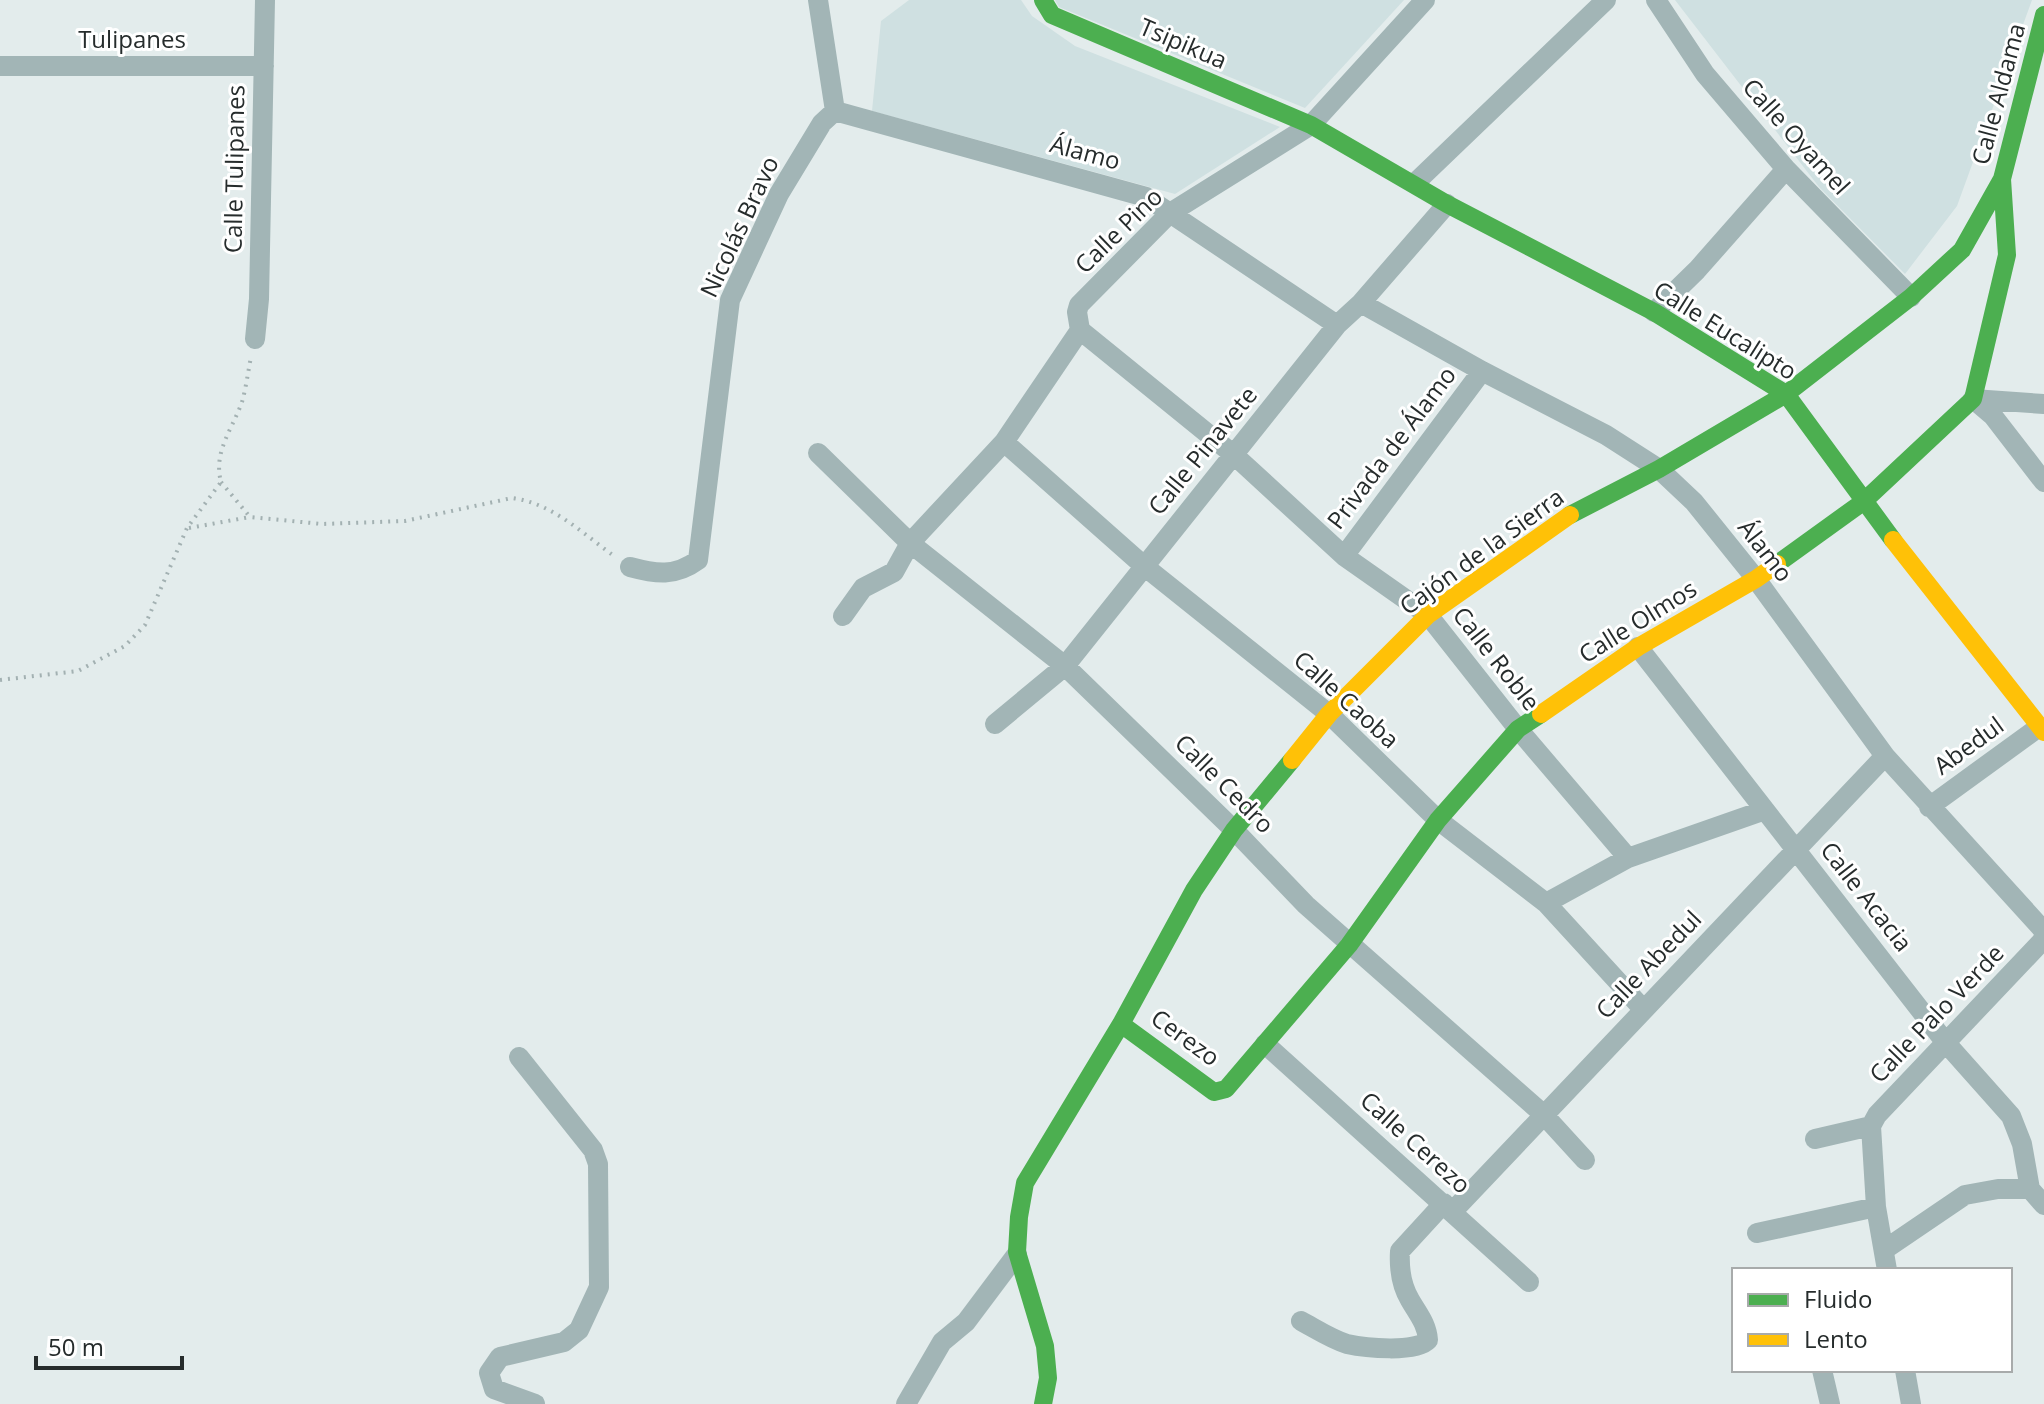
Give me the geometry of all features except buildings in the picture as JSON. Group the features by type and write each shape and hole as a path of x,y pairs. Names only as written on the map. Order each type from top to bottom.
{"street":[{"name":"Calle Tulipanes","path":"255,339 259,299 265,0"},
{"path":"818,0 835,111"},
{"name":"Tsipikua","path":"1043,0 1052,15 1311,125"},
{"name":"Calle Pino","path":"843,616 863,588 894,572 910,543 1004,442 1080,330 1079,305 1170,213 1311,125 1425,0"},
{"path":"1415,183 1606,0"},
{"name":"Calle Oyamel","path":"1656,0 1705,74 1786,169 1911,297"},
{"name":"Calle Aldama","path":"1911,297 1962,250 2002,179 2044,15"},
{"name":"Tulipanes","path":"0,66 264,66"},
{"name":"Álamo","path":"835,111 1146,197 1337,325"},
{"name":"Nicolás Bravo","path":"630,567 651,573 675,574 698,560 730,300 779,194 822,123 835,111"},
{"name":"Calle Eucalipto","path":"1311,125 1447,204 1654,312 1786,394 1863,502 2042,727"},
{"path":"1654,312 1697,270 1786,169"},
{"path":"1973,399 2007,255 2002,179"},
{"name":"Calle Pinavete","path":"995,724 1065,666 1337,325 1361,303 1447,204"},
{"name":"Cajón de la Sierra","path":"1017,1254 1019,1209 1025,1183 1121,1024 1194,890 1234,830 1329,714 1428,615 1570,515 1659,469 1786,394 1911,297"},
{"name":"Álamo","path":"1361,303 1482,371 1606,435 1659,469 1694,502 1756,579 1885,756 2044,931"},
{"name":"Calle Roble","path":"1080,330 1234,455 1344,556 1428,615 1518,729 1628,858"},
{"name":"Privada de Álamo","path":"1344,556 1482,371"},
{"path":"1973,399 2044,404"},
{"path":"1973,399 1993,416 2044,482"},
{"name":"Calle Olmos","path":"1220,1092 1226,1089 1349,945 1438,820 1518,729 1638,647 1756,579 1863,502 1973,399"},
{"name":"Calle Caoba","path":"1004,442 1144,566 1329,714 1438,820 1546,903 1643,1009"},
{"name":"Calle Cedro","path":"818,453 910,543 1065,666 1234,830 1306,905 1543,1114 1585,1160"},
{"name":"Calle Acacia","path":"1638,647 1946,1043 2011,1116 2022,1144 2030,1189"},
{"name":"Abedul","path":"1929,807 2042,727"},
{"name":"Calle Abedul","path":"1448,1207 1543,1114 1885,756"},
{"path":"1546,903 1628,858 1765,810"},
{"name":"Calle Palo Verde","path":"1871,1126 1877,1115 2044,939"},
{"name":"Cerezo","path":"1121,1024 1214,1092 1220,1092"},
{"name":"Calle Cerezo","path":"1265,1044 1529,1282"},
{"path":"519,1057 593,1150 598,1164 599,1287 579,1330 564,1342 500,1357 489,1373 494,1389 535,1404"},
{"path":"1815,1139 1871,1126 1876,1207 1886,1260 1965,1195 1998,1189 2030,1189 2044,1205"},
{"path":"1301,1321 1326,1336 1348,1344 1408,1349 1422,1346 1428,1340 1427,1328 1408,1297 1401,1277 1400,1251 1448,1207"},
{"path":"1757,1233 1876,1207"},
{"path":"906,1404 942,1342 966,1322 1017,1254"},
{"path":"1017,1254 1036,1310 1047,1363 1047,1398 1043,1404"},
{"path":"1822,1372 1830,1404"},
{"path":"1905,1372 1911,1404"}],"path":[{"path":"250,517 221,482 218,470 219,456 242,401 255,339"},
{"path":"0,680 78,671 125,646 145,625 187,528 221,482"},
{"path":"187,528 250,517 322,524 405,521 512,498 530,500 548,508 630,567"}],"shaded area":[{"path":"909,0 1021,0 1032,16 1075,46 1280,127 1175,194 872,111 881,21"},
{"path":"1055,0 1404,0 1305,108 1059,7"},
{"path":"1675,0 2032,0 1957,206 1905,274 1819,187"}],"traffic: fast":[{"path":"1043,0 1052,15 1311,125 1447,204 1654,312 1786,394 1893,540"},
{"path":"1570,515 1659,469 1786,394 1911,297 1962,250 2002,179 2044,15"},
{"path":"1777,564 1863,502 1973,399 2007,255 2002,179"},
{"path":"1121,1024 1214,1092 1226,1089 1349,945 1438,820 1518,729 1541,714"},
{"path":"1043,1404 1048,1378 1045,1346 1017,1252 1025,1183 1121,1024 1194,890 1234,830 1292,760"}],"traffic: slow":[{"path":"1292,760 1329,714 1428,615 1570,515"},
{"path":"1893,540 2044,732"},
{"path":"1541,714 1638,647 1777,564"}]}
